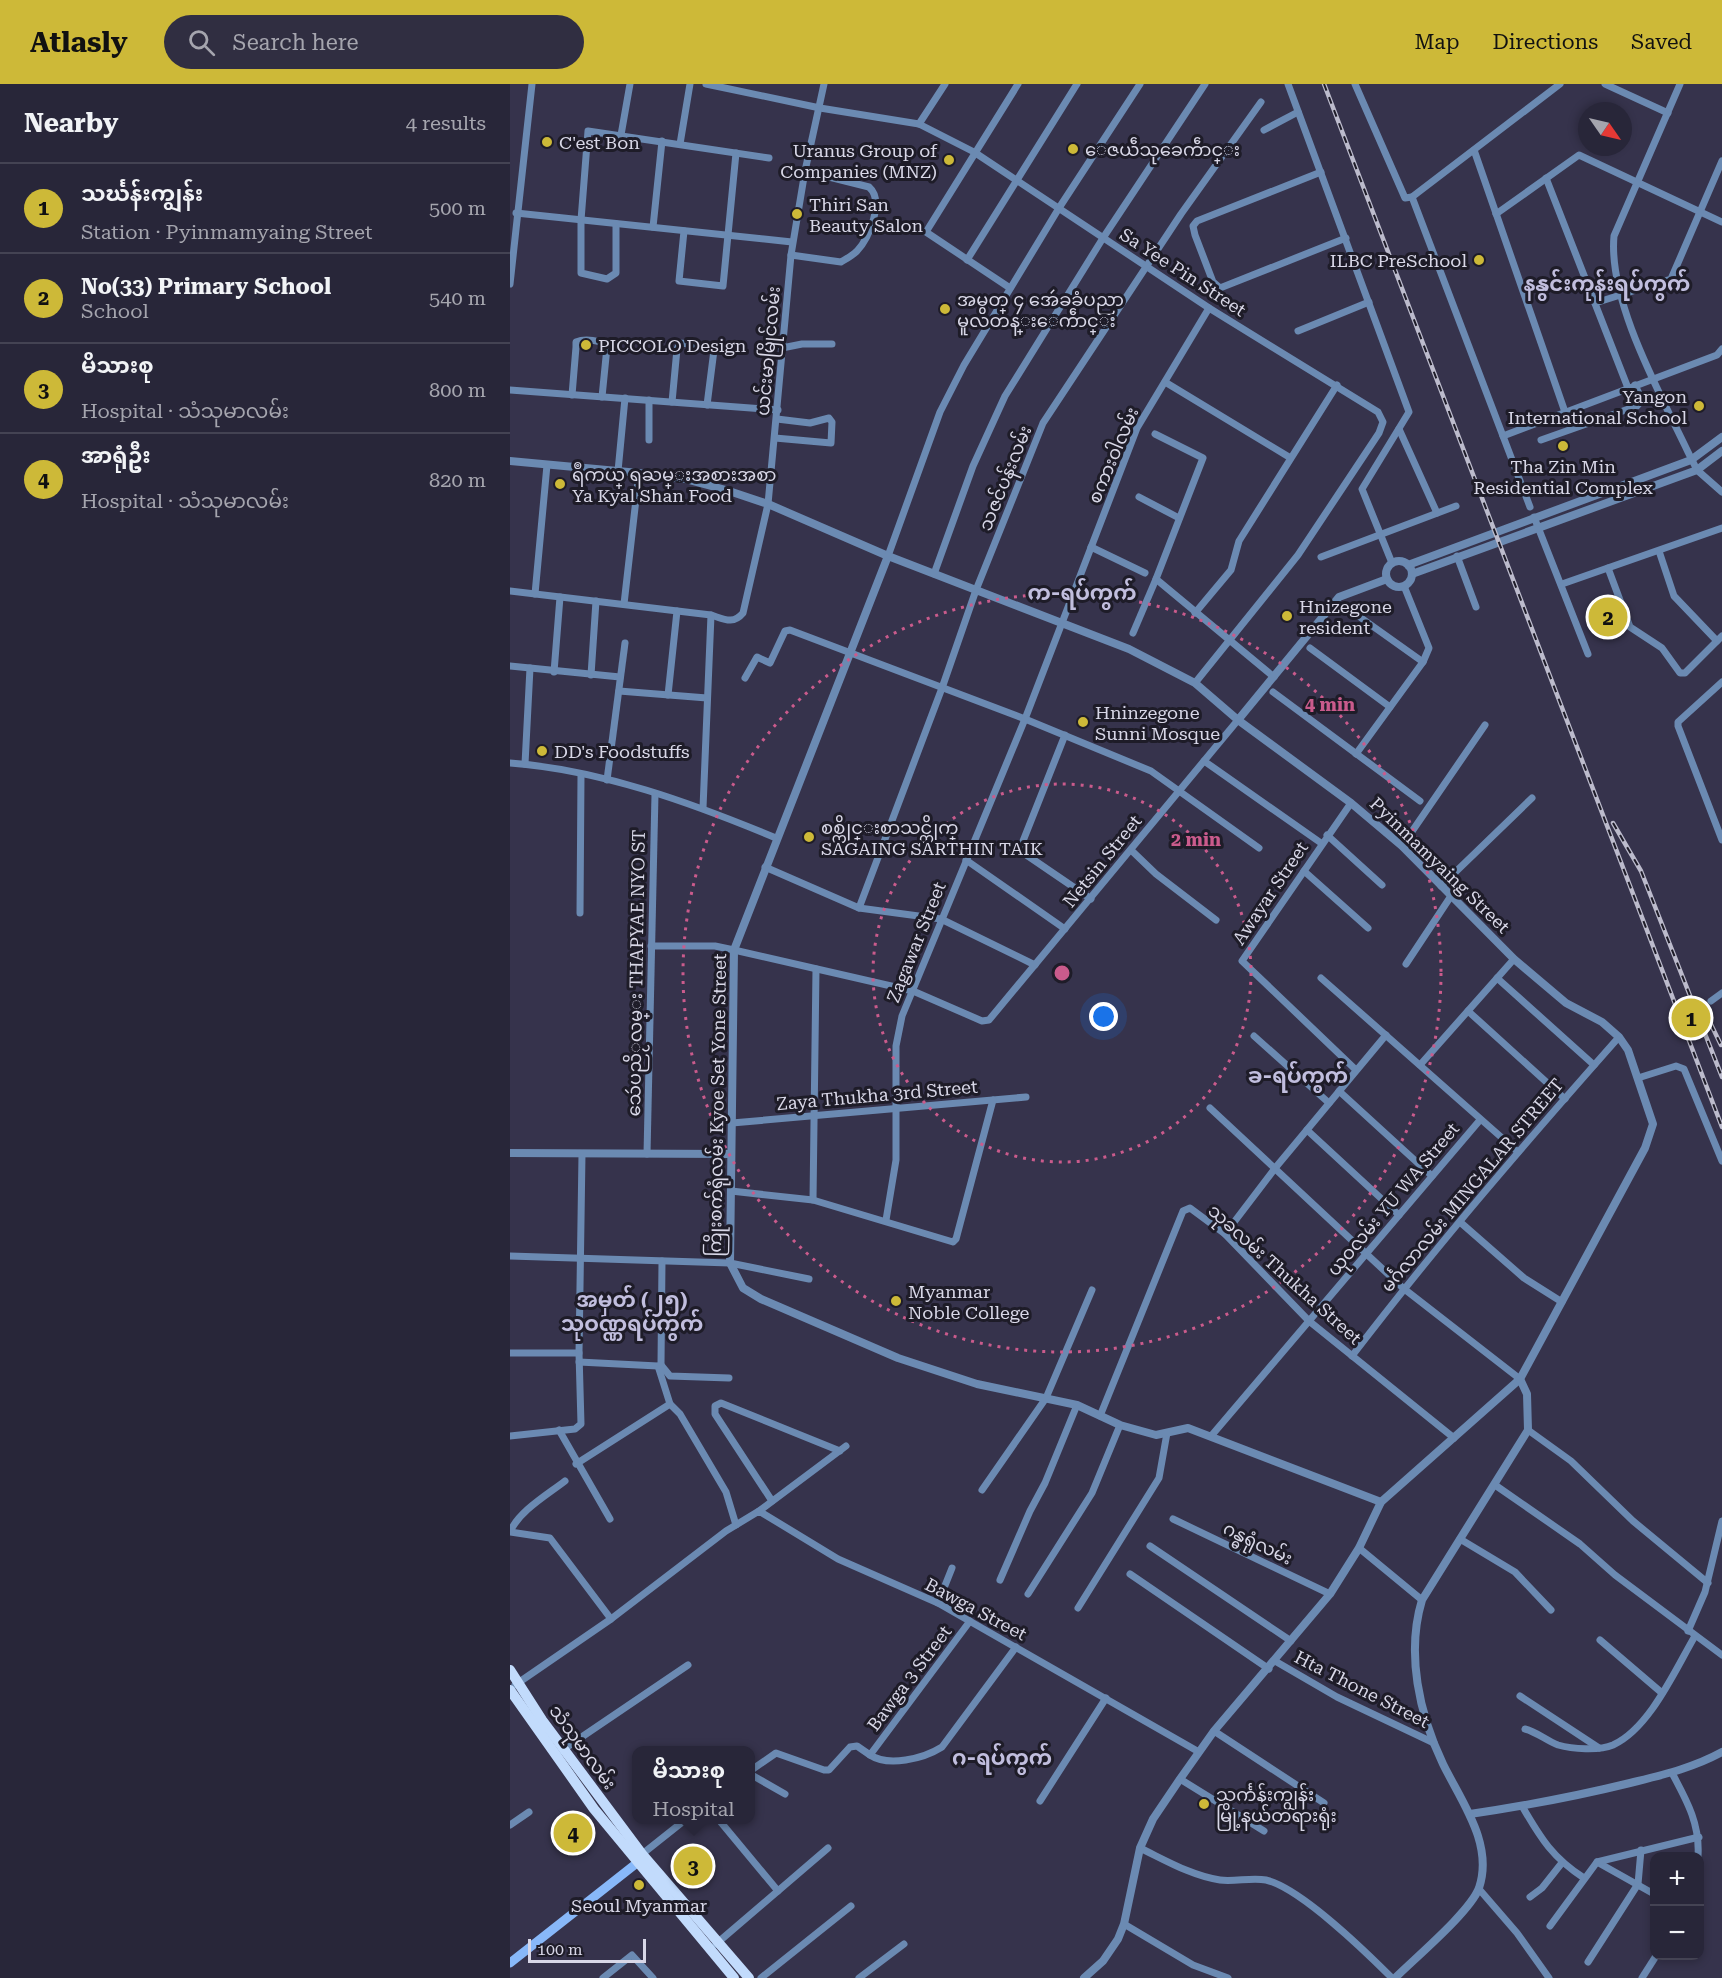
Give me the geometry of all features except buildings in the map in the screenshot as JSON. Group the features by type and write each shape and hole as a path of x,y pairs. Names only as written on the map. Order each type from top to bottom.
{"main road":[{"name":"သံသုမာလမ်း","path":"510,1670 515,1692 639,1858 714,1946 749,1978"},
{"path":"510,1963 639,1858"},
{"name":"သံသုမာလမ်း","path":"714,1946 734,1978"}],"street":[{"path":"510,284 532,84"},
{"path":"621,135 630,84"},
{"path":"680,144 690,84"},
{"name":"Sa Yee Pin Street","path":"706,84 820,108 919,123 974,152 1209,308 1378,412 1383,422 1379,433 1298,555 1195,683"},
{"name":"ယင်းမာမြိုင်လမ်း","path":"711,615 731,621 738,619 743,613 768,504 776,438 792,242 824,84"},
{"path":"919,123 945,84"},
{"path":"1010,288 926,232 1018,84"},
{"path":"966,260 1077,84"},
{"path":"888,556 940,412 1010,288 1140,84"},
{"path":"934,573 973,466 1005,396 1103,238 1205,84"},
{"path":"1288,84 1409,412 1362,489 1392,563"},
{"path":"1355,84 1405,198 1412,197 1560,84"},
{"path":"1605,84 1668,112"},
{"path":"1680,84 1614,236 1612,253 1619,295 1691,460 1697,470 1722,492"},
{"name":"သဇင်ပန်းလမ်း","path":"859,908 942,688 976,590 1043,423 1146,267 1261,102"},
{"path":"1264,130 1298,112"},
{"path":"616,224 616,273 607,279 581,273 581,220 588,131 769,158"},
{"path":"653,227 662,141"},
{"path":"1474,150 1565,412"},
{"path":"684,231 679,281 720,286 725,282 736,153"},
{"path":"1496,214 1579,155 1722,222"},
{"path":"1595,303 1671,279 1722,161"},
{"path":"791,255 833,263 848,258 857,250 876,209 876,199 868,187 805,171"},
{"path":"1321,172 1197,221 1193,226 1194,234 1213,282 1220,288 1346,238"},
{"path":"1541,440 1637,406 1642,400 1632,386 1595,303 1546,178"},
{"path":"1412,197 1530,507"},
{"path":"516,213 792,242"},
{"path":"1298,331 1369,302"},
{"name":"စကားဝါလမ်း","path":"1062,622 1137,428 1209,308"},
{"path":"572,395 576,342 581,340 600,342 607,347 602,397"},
{"path":"672,402 676,349 680,343 708,346 714,350 707,405"},
{"path":"782,348 792,348 802,344 832,344"},
{"path":"1503,436 1717,355 1722,349"},
{"path":"1165,382 1289,457"},
{"path":"1195,613 1231,570 1239,541 1289,457 1337,385"},
{"path":"510,390 778,410"},
{"path":"618,471 626,398"},
{"path":"649,400 649,440"},
{"path":"776,438 831,443 832,422 830,418 810,423 777,419"},
{"path":"1399,429 1437,513"},
{"path":"1133,633 1203,458 1155,434"},
{"path":"1410,569 1534,517 1691,460 1722,437"},
{"path":"1410,569 1457,556 1697,470 1722,451"},
{"name":"Pyinmamyaing Street","path":"510,461 685,479 768,504 888,556 1062,622 1137,653 1195,683 1238,720 1351,803 1402,846 1514,959 1566,1003 1602,1022 1619,1037 1628,1050 1653,1124 1646,1148 1562,1302"},
{"path":"535,594 547,465"},
{"path":"624,604 639,473"},
{"path":"1139,497 1179,519"},
{"path":"1321,557 1456,506"},
{"path":"1534,517 1588,654"},
{"path":"1562,584 1722,528"},
{"path":"1091,547 1144,573"},
{"path":"1608,568 1630,627 1662,648 1680,673 1685,673 1720,638 1674,596 1659,551"},
{"name":"ကြိုးစက်ရုံလမ်း Kyoe Set Yone Street","path":"888,556 734,950 730,1263 743,1288 760,1299 891,1355 977,1384 1077,1405 1120,1425 1156,1435 1188,1428 1212,1435 1258,1456 1381,1502"},
{"path":"1457,556 1476,607"},
{"path":"1401,561 1410,569 1410,581 1404,586 1396,587 1387,579 1386,572 1392,563 1401,561"},
{"path":"1156,579 1274,677"},
{"path":"1238,720 1339,597 1387,579"},
{"path":"1356,754 1423,662 1428,645 1404,586"},
{"path":"510,591 711,615 703,808"},
{"path":"554,672 560,597"},
{"path":"591,675 596,601"},
{"path":"1353,606 1357,615 1423,662"},
{"path":"668,695 677,611"},
{"name":"Zagawar Street","path":"886,1220 896,1160 896,1046 902,1016 1025,719 1062,622"},
{"path":"745,678 757,657 770,663 773,660 787,629 1025,719 1151,771 1259,848"},
{"path":"608,780 625,643"},
{"path":"1310,648 1390,707"},
{"path":"510,666 620,677"},
{"path":"525,764 530,668"},
{"path":"1722,682 1678,722 1722,840"},
{"path":"619,691 707,698"},
{"path":"1273,692 1420,801"},
{"name":"Netsin Street","path":"913,991 982,1021 989,1020 1238,720"},
{"path":"1402,846 1485,725"},
{"path":"1065,735 1022,848 1025,854 1091,898"},
{"path":"1204,761 1322,843"},
{"path":"510,763 608,780 703,808 776,838"},
{"path":"580,775 580,913"},
{"name":"သေဴပညိႂလမ္း THAPYAE NYO ST","path":"647,1154 655,794"},
{"path":"1441,886 1532,798"},
{"name":"Awayar Street","path":"1351,803 1242,961 1356,1070"},
{"path":"1327,835 1382,885"},
{"path":"1131,850 1156,874 1216,920"},
{"path":"966,860 1065,929"},
{"path":"765,867 859,908 941,918 1035,965"},
{"path":"1304,871 1368,928"},
{"path":"1406,964 1451,896"},
{"path":"651,946 716,946 913,991"},
{"path":"1420,1065 1514,959"},
{"path":"813,1200 816,969"},
{"path":"1321,978 1518,1152"},
{"path":"1497,978 1594,1065"},
{"path":"1711,1001 1722,993"},
{"path":"1468,1011 1565,1099"},
{"path":"1225,1234 1276,1167 1386,1035"},
{"path":"1254,1036 1329,1103"},
{"name":"မင်္ဂလာလမ်း MINGALAR STREET","path":"1352,1356 1403,1288 1619,1037"},
{"path":"1638,1078 1676,1066 1684,1069 1722,1161"},
{"path":"1339,1091 1432,1176"},
{"name":"Zaya Thukha 3rd Street","path":"732,1123 1026,1097"},
{"path":"731,1191 813,1200 886,1220 948,1241 956,1239 993,1100"},
{"path":"1140,1848 1200,1875 1222,1880 1266,1880 1278,1886 1298,1897 1393,1978 1460,1914 1479,1888 1481,1864 1477,1834 1470,1814 1434,1743 1426,1718 1414,1657 1416,1620 1422,1600 1528,1430 1527,1394 1520,1379 1403,1288 1276,1167 1210,1108"},
{"name":"ယုဝလမ်း YU WA Street","path":"1212,1435 1480,1120"},
{"path":"1307,1130 1399,1215"},
{"path":"510,1153 730,1154"},
{"path":"510,1436 575,1429 581,1425 579,1353 582,1154"},
{"name":"သုခလမ်း Thukha Street","path":"1100,1416 1183,1210 1190,1208 1225,1234 1309,1321 1454,1438"},
{"path":"1084,1978 1103,1961 1124,1924 1140,1848 1153,1819 1198,1752 1330,1594 1359,1548 1381,1502 1520,1379 1562,1302 1524,1278 1460,1222"},
{"path":"510,1257 730,1263 809,1279"},
{"path":"662,1261 660,1365 670,1404 680,1414 726,1492 736,1525"},
{"path":"982,1490 1046,1398 1092,1290"},
{"path":"510,1353 579,1353"},
{"path":"579,1362 660,1365 670,1376 729,1378"},
{"path":"515,1692 736,1525 759,1511 843,1449 721,1403 715,1406 715,1414 772,1501"},
{"path":"576,1464 670,1404"},
{"path":"1000,1580 1030,1511 1045,1483 1077,1405"},
{"path":"1028,1594 1092,1493 1120,1425"},
{"path":"559,1430 576,1464 610,1519"},
{"path":"1528,1430 1571,1461 1633,1521 1708,1583"},
{"path":"1078,1608 1159,1478 1167,1433"},
{"path":"566,1481 533,1506 513,1525 510,1532 550,1538 611,1619"},
{"path":"1495,1485 1580,1544 1616,1575 1722,1655"},
{"name":"Bawga Street","path":"759,1511 838,1559 938,1603 1198,1752"},
{"name":"ဂန္ဓရုံလမ်း","path":"1173,1519 1330,1594"},
{"path":"1688,1631 1720,1550 1722,1521"},
{"path":"1460,1539 1515,1572 1551,1610"},
{"path":"1150,1546 1292,1641"},
{"path":"1359,1548 1422,1600"},
{"path":"938,1603 952,1568"},
{"path":"1130,1574 1269,1669"},
{"name":"Bawga 3 Street","path":"755,1769 776,1753 825,1770 829,1770 850,1747 857,1746 870,1755 970,1621"},
{"path":"1525,1729 1538,1732 1558,1745 1599,1748 1613,1745 1647,1714 1695,1636"},
{"path":"1600,1640 1662,1693"},
{"path":"870,1755 879,1761 890,1762 933,1753 942,1747 1016,1647"},
{"name":"Hta Thone Street","path":"1275,1661 1337,1697 1434,1743"},
{"path":"560,1752 688,1665"},
{"path":"1520,1696 1599,1748"},
{"path":"1040,1801 1106,1698"},
{"path":"1214,1731 1324,1803"},
{"path":"1470,1814 1522,1806 1672,1773 1707,1761 1722,1752"},
{"path":"1672,1773 1693,1813 1699,1837 1698,1852"},
{"path":"755,1776 785,1794"},
{"path":"1180,1779 1264,1831"},
{"path":"1522,1806 1542,1840 1561,1864 1584,1878"},
{"path":"510,1825 529,1812"},
{"path":"639,1858 680,1824"},
{"path":"722,1824 778,1891"},
{"path":"1550,1926 1597,1862 1699,1837"},
{"path":"714,1946 828,1848"},
{"path":"1588,1962 1638,1884 1641,1850"},
{"path":"1597,1862 1650,1892"},
{"path":"1530,1897 1542,1888 1561,1864"},
{"path":"1479,1888 1517,1934 1547,1977"},
{"path":"761,1978 851,1906"},
{"path":"1124,1924 1193,1965 1228,1978"},
{"path":"860,1978 904,1944"},
{"path":"603,1978 630,1955 652,1978"},
{"path":"1642,1978 1653,1960"}],"railway":[{"path":"1324,84 1722,1127"},
{"path":"1613,823 1641,871 1722,1077"},
{"path":"1705,1012 1721,1045"}],"place":[{"name":"C'est Bon","path":"547,142"},
{"name":"ေဇယဵသုခေကဵာင္း","path":"1073,149"},
{"name":"Uranus Group of Companies (MNZ)","path":"949,160"},
{"name":"Thiri San Beauty Salon","path":"797,214"},
{"name":"ILBC PreSchool","path":"1479,260"},
{"name":"အမွတ္ ၄ အေဴခခံပညာ မူလတန္းေကဵာင္း","path":"945,309"},
{"name":"PICCOLO Design","path":"586,345"},
{"name":"Yangon International School","path":"1699,406"},
{"name":"Tha Zin Min Residential Complex","path":"1563,446"},
{"name":"ရဳကယ္ ရႀမ္းအစားအစာ Ya Kyal Shan Food","path":"560,484"},
{"name":"Hnizegone resident","path":"1287,616"},
{"name":"No(33) Primary School","path":"1608,617"},
{"name":"Hninzegone Sunni Mosque","path":"1083,722"},
{"name":"DD's Foodstuffs","path":"542,751"},
{"name":"စစ္ကိုင္းစာသင္တိုက္ SAGAING SARTHIN TAIK","path":"809,837"},
{"name":"သင်္ဃန်းကျွန်း","path":"1691,1018"},
{"name":"Myanmar Noble College","path":"896,1301"},
{"name":"သင်္ကန်းကျွန်း မြို့နယ်တရားရုံး","path":"1204,1804"},
{"name":"အာရုံဦး","path":"573,1833"},
{"name":"မိသားစု","path":"693,1866"},
{"name":"Seoul Myanmar","path":"639,1885"}],"district":[{"name":"နနွင်းကုန်းရပ်ကွက်","path":"1607,284"},
{"name":"က-ရပ်ကွက်","path":"1082,593"},
{"name":"ခ-ရပ်ကွက်","path":"1298,1076"},
{"name":"အမှတ် (၂၅) သုဝဏ္ဏရပ်ကွက်","path":"632,1312"},
{"name":"ဂ-ရပ်ကွက်","path":"1002,1758"}]}
